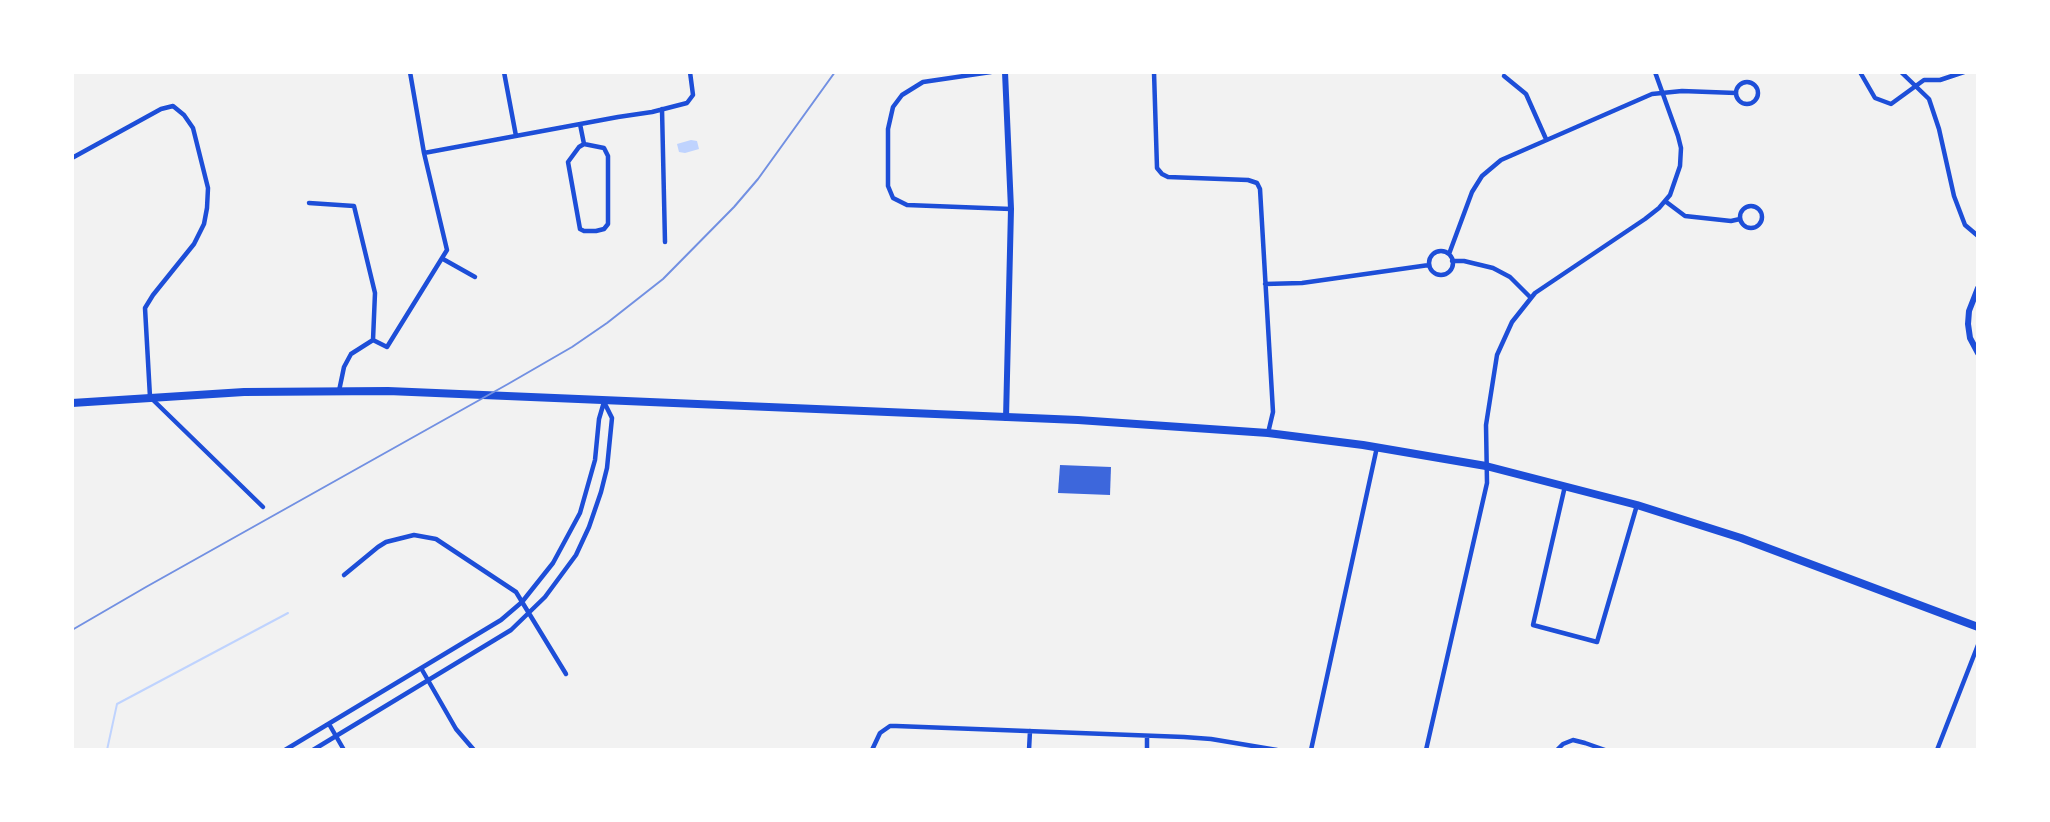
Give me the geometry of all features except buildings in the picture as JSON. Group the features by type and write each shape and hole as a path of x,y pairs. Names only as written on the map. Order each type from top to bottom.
{"main road":[{"path":"72,403 244,393 388,391 1172,425 1268,433 1377,447 1486,466 1637,505 1741,538 1978,627"}],"street":[{"path":"373,340 387,347 447,250 424,153 410,72"},
{"path":"504,72 516,136"},
{"path":"424,153 687,103 691,99 693,90 690,72"},
{"path":"991,72 923,82 902,95 893,107 888,129 888,186 893,198 907,205 1011,209"},
{"path":"1005,72 1011,209 1006,418"},
{"path":"1154,72 1158,168 1162,174 1168,177 1248,180 1257,183 1260,194 1273,412 1268,433"},
{"path":"1426,750 1487,483 1486,424 1496,358 1512,322 1530,297 1645,219 1665,201 1677,180 1681,157 1678,136 1654,72"},
{"path":"1860,72 1875,98 1891,104 1924,80 1940,80 1964,72"},
{"path":"1901,72 1929,99 1940,129 1954,196 1965,225 1978,236"},
{"path":"1924,72 1924,80"},
{"path":"1504,76 1526,94 1546,139"},
{"path":"1744,82 1752,83 1758,92 1754,101 1748,104 1741,102 1736,93 1738,86 1744,82"},
{"path":"1449,254 1442,251 1430,258 1430,265 1434,272 1441,275 1451,269 1452,261 1449,254 1468,200 1482,176 1501,160 1652,94 1682,91 1736,93"},
{"path":"72,158 161,109 173,105 190,123 196,135 208,188 207,208 200,234 189,253 145,308 150,397 263,507"},
{"path":"662,109 665,242"},
{"path":"580,124 584,144"},
{"path":"584,144 604,148 608,156 608,224 604,229 596,231 580,229 568,162 584,144"},
{"path":"1665,201 1685,216 1731,221 1740,219"},
{"path":"309,203 354,206 375,293 373,340"},
{"path":"1754,206 1762,213 1760,224 1754,228 1747,228 1740,219 1741,212 1746,207 1754,206"},
{"path":"443,259 475,277"},
{"path":"1452,261 1484,265 1502,272 1530,297"},
{"path":"1265,284 1302,283 1430,265"},
{"path":"1978,288 1969,311 1968,324 1970,338 1978,353"},
{"path":"339,391 344,367 351,354 373,340"},
{"path":"285,750 501,620 522,602 554,563 580,513 595,460 598,419 604,402"},
{"path":"313,750 511,630 530,614 550,591 576,555 601,492 607,468 612,418 604,402"},
{"path":"1311,750 1377,447"},
{"path":"1566,486 1533,625 1596,642 1637,505"},
{"path":"344,575 386,542 405,536 436,539 516,592 566,674"},
{"path":"1937,750 1978,645"},
{"path":"421,668 456,729 474,750"},
{"path":"329,724 344,750"},
{"path":"872,750 880,732 890,726 1211,739 1277,750"},
{"path":"1029,750 1030,731"},
{"path":"1147,750 1148,736"},
{"path":"1557,750 1563,744 1573,740 1605,750"}],"water":[{"path":"691,140 697,141 699,149 685,153 679,152 677,144"}],"waterway":[{"path":"107,750 117,704 288,613"}],"railway":[{"path":"72,630 508,384 572,347 607,323 663,279 734,207 758,179 835,72"}]}
